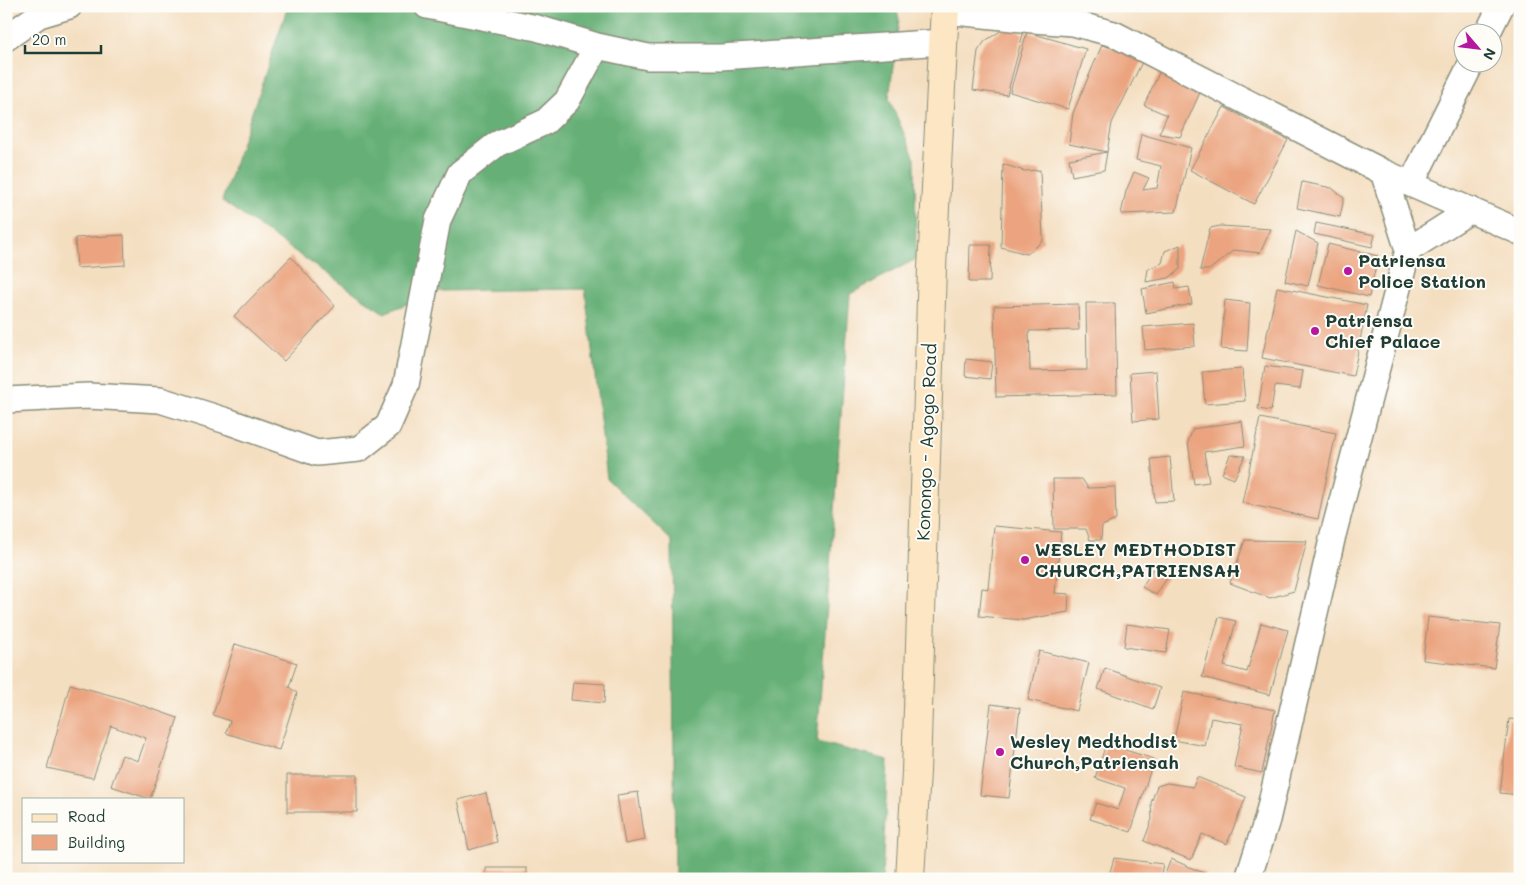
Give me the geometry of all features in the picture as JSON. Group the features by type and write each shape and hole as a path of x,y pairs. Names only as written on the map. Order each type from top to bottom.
{"main road":[{"name":"Konongo - Agogo Road","path":"910,879 917,752 932,268 945,9"}],"street":[{"path":"6,38 39,15 69,6"},
{"path":"426,6 536,28 597,46 648,57 721,57 943,42"},
{"path":"1493,22 1501,6"},
{"path":"945,9 1074,23 1114,34 1383,172 1520,232"},
{"path":"6,400 88,396 160,400 230,422 317,454 359,449 388,426 406,386 438,220 460,173 497,144 545,122 567,102 597,46"},
{"path":"1411,184 1467,72"},
{"path":"1248,879 1267,820 1333,535 1408,250 1383,172"},
{"path":"1408,250 1471,210"}],"green space":[{"path":"288,6 896,6 899,19 889,99 915,159 916,259 850,294 817,742 888,760 882,879 675,879 672,541 607,479 585,289 440,291 384,313 222,201"}],"building":[{"path":"1010,25 1023,34 1007,95 973,90 978,51 985,41"},
{"path":"1027,32 1086,49 1068,109 1010,92"},
{"path":"1102,45 1144,58 1112,123 1107,152 1069,144 1073,113"},
{"path":"1160,71 1201,90 1180,137 1159,134 1167,115 1144,105"},
{"path":"1224,107 1288,140 1254,204 1190,170"},
{"path":"1141,134 1191,148 1176,212 1121,214 1126,191 1134,172 1149,178 1143,190 1157,188 1161,166 1136,160"},
{"path":"1107,152 1104,170 1072,176 1069,159"},
{"path":"1003,164 1024,171 1040,170 1043,241 1027,254 1001,247"},
{"path":"1302,182 1332,188 1344,198 1340,217 1297,208"},
{"path":"1316,223 1375,235 1372,247 1314,234"},
{"path":"1220,226 1271,229 1260,253 1234,250 1209,270 1200,270 1210,228"},
{"path":"1296,231 1318,243 1308,286 1285,281"},
{"path":"124,235 125,265 77,268 75,238"},
{"name":"Patriensa Police Station","path":"1328,244 1378,256 1369,297 1318,285"},
{"path":"970,245 991,245 990,282 969,282"},
{"path":"1180,245 1180,269 1169,278 1146,282 1148,269 1162,263 1165,251"},
{"path":"291,257 335,306 284,361 234,316"},
{"path":"1175,282 1176,289 1189,287 1192,304 1146,313 1142,289"},
{"name":"Patriensa Chief Palace","path":"1277,287 1367,305 1353,376 1262,358"},
{"path":"1225,300 1250,303 1247,351 1221,349"},
{"path":"1086,303 1115,303 1117,394 996,397 994,306 1078,304 1079,330 1029,331 1030,371 1087,370"},
{"path":"1193,323 1195,346 1145,350 1143,327"},
{"path":"966,359 992,362 990,379 965,376"},
{"path":"1265,366 1303,371 1300,389 1275,386 1271,411 1258,409"},
{"path":"1242,369 1245,401 1205,404 1202,372"},
{"path":"1156,371 1159,419 1133,421 1130,373"},
{"path":"1260,418 1336,433 1318,519 1242,503"},
{"path":"1242,421 1245,446 1204,452 1209,482 1194,484 1188,442 1193,429"},
{"path":"1230,455 1245,456 1234,479 1222,474"},
{"path":"1170,457 1174,501 1155,502 1151,459"},
{"path":"1053,479 1082,479 1088,488 1115,487 1116,520 1102,526 1101,540 1090,540 1086,529 1054,529"},
{"name":"WESLEY MEDTHODIST CHURCH,PATRIENSAH","path":"994,526 1061,532 1055,593 1069,594 1068,612 1023,620 979,616 982,588 988,589"},
{"path":"1245,540 1307,541 1294,591 1270,598 1230,583"},
{"path":"1153,569 1167,578 1156,595 1142,587"},
{"path":"1219,617 1236,621 1224,666 1247,672 1261,623 1288,630 1270,695 1202,677"},
{"path":"1428,617 1500,625 1494,668 1423,660"},
{"path":"1127,624 1170,630 1166,653 1124,647"},
{"path":"235,644 297,663 289,687 297,693 279,750 226,733 230,721 213,715"},
{"path":"1039,651 1089,663 1077,711 1028,700"},
{"path":"1105,668 1160,688 1153,709 1098,689"},
{"path":"573,682 605,684 604,703 571,700"},
{"path":"70,684 121,698 178,718 150,798 111,786 122,755 138,761 146,738 111,726 93,778 47,768"},
{"path":"1184,692 1275,710 1262,773 1234,767 1243,724 1211,718 1205,746 1174,740"},
{"name":"Wesley Medthodist Church,Patriensah","path":"991,704 1020,708 1009,798 980,795"},
{"path":"1509,719 1520,720 1520,795 1500,793"},
{"path":"1106,744 1154,759 1131,832 1090,819 1096,803 1118,810 1125,788 1095,778"},
{"path":"287,775 357,775 357,812 287,812"},
{"path":"1197,777 1246,797 1227,844 1202,834 1191,860 1144,841 1152,819 1151,803 1157,786 1167,783 1193,787"},
{"path":"638,792 645,840 625,844 617,795"},
{"path":"486,793 497,842 469,850 458,800"},
{"path":"1114,858 1163,864 1160,879 1108,879"},
{"path":"1171,859 1206,874 1205,879 1163,879"},
{"path":"486,868 527,868 527,879 486,879"}],"place":[{"name":"Patriensa Police Station","path":"1348,271"},
{"name":"Patriensa Chief Palace","path":"1315,331"},
{"name":"WESLEY MEDTHODIST CHURCH,PATRIENSAH","path":"1025,560"},
{"name":"Wesley Medthodist Church,Patriensah","path":"1000,752"}]}
